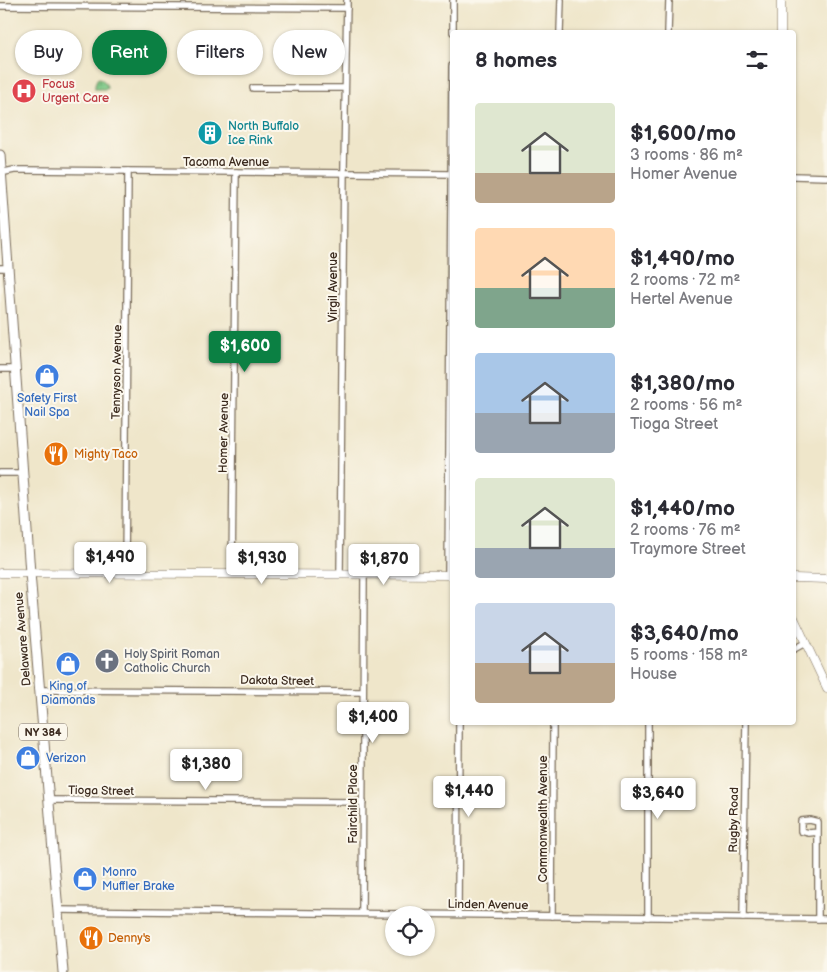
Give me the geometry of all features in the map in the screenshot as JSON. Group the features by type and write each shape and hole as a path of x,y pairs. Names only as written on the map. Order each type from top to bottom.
{"main road":[{"name":"Delaware Avenue","path":"0,155 4,268 16,369 30,573 63,972"}],"street":[{"name":"Virgil Avenue","path":"340,574 347,0"},
{"path":"453,0 453,30"},
{"path":"560,30 561,0"},
{"path":"668,30 669,0"},
{"path":"781,0 781,30"},
{"path":"0,6 347,8"},
{"path":"253,88 345,88"},
{"name":"Tacoma Avenue","path":"1,173 14,170 450,174"},
{"name":"Tennyson Avenue","path":"125,573 128,171"},
{"name":"Homer Avenue","path":"232,574 236,172"},
{"path":"796,176 827,177"},
{"path":"0,369 16,369"},
{"path":"0,473 23,473"},
{"path":"0,573 450,575"},
{"name":"Fairchild Place","path":"362,913 364,574"},
{"path":"796,578 827,579"},
{"path":"796,622 827,688"},
{"path":"796,648 806,643"},
{"name":"Dakota Street","path":"40,690 363,692"},
{"path":"458,914 459,725"},
{"name":"Commonwealth Avenue","path":"552,916 554,725"},
{"path":"648,725 648,917"},
{"name":"Rugby Road","path":"743,918 746,725"},
{"name":"Tioga Street","path":"49,800 363,802"},
{"path":"818,832 818,919"},
{"name":"Linden Avenue","path":"58,910 827,919"}],"green space":[{"path":"99,78 105,82 107,89 95,89 95,84"}],"place":[{"name":"Focus Urgent Care","path":"24,91"},
{"name":"North Buffalo Ice Rink","path":"210,133"},
{"name":"Safety First Nail Spa","path":"47,376"},
{"name":"Mighty Taco","path":"56,454"},
{"name":"Holy Spirit Roman Catholic Church","path":"107,661"},
{"name":"King of Diamonds","path":"68,664"},
{"name":"Verizon","path":"28,758"},
{"name":"Monro Muffler Brake","path":"85,879"},
{"name":"Denny's","path":"91,938"}]}
